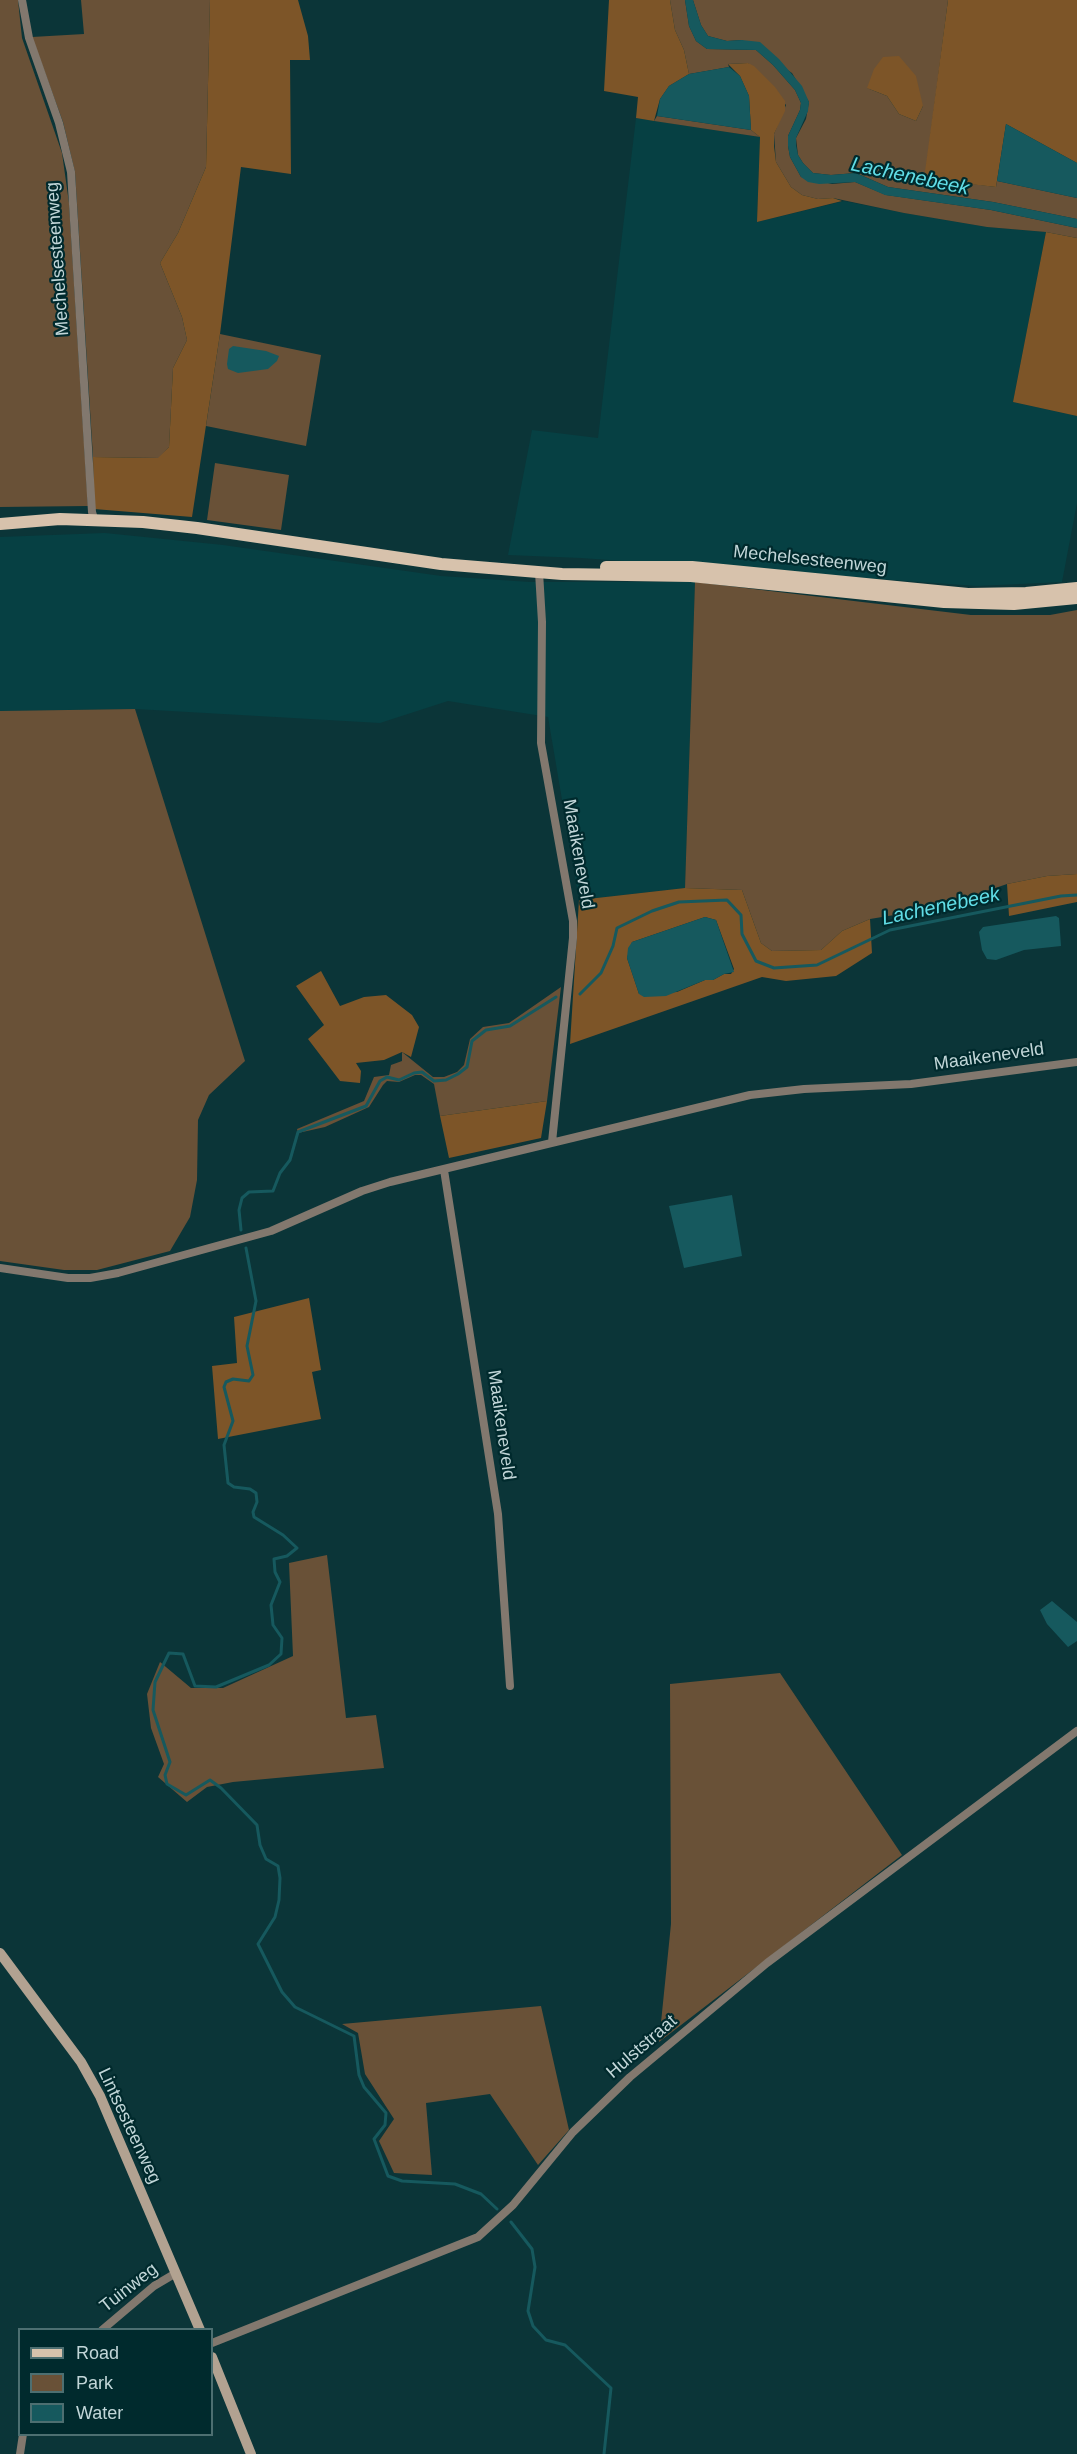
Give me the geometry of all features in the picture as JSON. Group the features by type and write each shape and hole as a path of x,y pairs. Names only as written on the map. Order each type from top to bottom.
{"main road":[{"name":"Mechelsesteenweg","path":"0,524 60,519 143,522 441,564 562,574 691,576 976,604 1014,604 1077,598"},
{"name":"Mechelsesteenweg","path":"539,572 563,568 673,566 968,594 1018,594 1077,588"}],"street":[{"name":"Mechelsesteenweg","path":"22,0 29,38 59,123 71,172 92,512 95,522"},
{"name":"Maaikeneveld","path":"539,572 542,622 541,743 573,921 552,1142"},
{"name":"Maaikeneveld","path":"0,1268 68,1278 90,1278 118,1273 271,1230 362,1191 390,1182 750,1095 804,1089 911,1084 1077,1062"},
{"name":"Maaikeneveld","path":"444,1170 498,1514 510,1686"},
{"name":"Hulststraat","path":"213,2343 477,2237 513,2205 573,2132 639,2070 767,1963 1077,1731"},
{"name":"Lintsesteenweg","path":"0,1953 81,2062 100,2096 199,2328"},
{"name":"Tuinweg","path":"104,2328 154,2286 176,2273"},
{"path":"213,2359 251,2454"},
{"path":"20,2454 23,2436"}],"shaded area":[{"path":"210,0 298,0 308,36 310,60 290,60 291,174 241,167 220,334 192,517 94,509 93,457 158,458 169,447 173,368 187,340 182,317 160,263 178,233 206,167"},
{"path":"609,0 670,0 675,30 684,50 689,74 669,86 660,99 654,121 636,118 638,97 604,91"},
{"path":"948,0 1077,0 1077,163 1006,124 996,187 924,179"},
{"path":"899,56 916,76 923,106 916,121 899,114 887,96 867,88 874,69 883,57"},
{"path":"748,63 775,87 785,101 785,111 774,134 774,146 776,162 791,187 802,195 842,201 757,222 760,137 751,130 749,96 740,76 728,64"},
{"path":"636,118 760,137 757,222 844,201 987,227 1046,232 1013,402 1077,416 1077,503 1062,582 977,586 581,558 508,555 532,430 598,438"},
{"path":"1046,232 1077,238 1077,416 1013,402"},
{"path":"105,533 223,545 441,576 530,582 695,582 685,888 579,900 548,717 448,701 380,723 136,709 0,711 0,537"},
{"path":"1077,874 1077,902 1009,916 1007,884 1047,876"},
{"path":"685,888 742,890 761,943 772,951 821,950 842,931 870,919 872,953 836,976 786,981 762,977 570,1044 579,900","holes":["705,917 716,920 734,969 731,974 705,980 677,992 639,994 627,958 632,942"]},
{"path":"321,971 340,1006 364,997 386,995 412,1015 419,1027 411,1057 402,1052 384,1060 356,1063 361,1071 360,1083 340,1081 308,1039 324,1025 296,986"},
{"path":"547,1101 541,1138 449,1158 440,1116"},
{"path":"309,1298 321,1370 312,1372 321,1419 218,1439 212,1366 237,1363 234,1317"}],"green space":[{"path":"0,0 18,0 22,38 62,153 69,203 88,506 0,507"},
{"path":"81,0 210,0 206,167 178,233 160,263 182,317 187,340 173,368 169,447 159,458 93,457 75,172 63,122 32,37 84,34"},
{"path":"670,0 685,0 689,26 696,41 707,49 756,50 795,90 801,103 788,136 788,146 790,157 801,177 832,184 855,182 886,195 991,210 1077,228 1077,238 1046,232 987,227 833,198 818,199 802,195 791,187 776,162 774,134 786,105 748,63 728,64 729,67 689,74 684,50 675,30"},
{"path":"693,0 948,0 925,178 996,187 997,181 1077,198 1077,219 993,202 888,187 856,173 831,175 813,173 798,155 796,138 806,119 809,102 792,73 742,40 727,41 708,36 701,25","holes":["867,88 923,106 916,121 899,114 887,96"]},
{"path":"657,116 751,130 760,137 654,121"},
{"path":"220,334 321,355 306,446 206,426"},
{"path":"215,463 289,475 281,530 207,520"},
{"path":"695,582 971,615 1050,615 1077,610 1077,874 1047,876 1007,884 937,908 870,919 842,931 821,950 772,951 761,943 742,890 685,888"},
{"path":"135,709 245,1061 209,1095 198,1120 197,1180 190,1217 170,1251 97,1270 64,1270 0,1261 0,711"},
{"path":"561,987 547,1101 440,1116 434,1084 421,1075 415,1075 399,1082 387,1081 369,1107 325,1127 298,1133 297,1129 364,1101 374,1077 389,1075 391,1065 402,1061 402,1052 433,1077 444,1077 457,1072 464,1065 470,1039 483,1027 509,1023"},
{"path":"327,1555 346,1718 376,1715 384,1768 233,1782 207,1787 187,1802 158,1777 164,1764 151,1728 147,1694 160,1662 191,1688 223,1688 293,1656 289,1563"},
{"path":"780,1673 902,1855 659,2042 671,1924 670,1684"},
{"path":"541,2006 569,2130 538,2165 490,2094 426,2103 432,2175 394,2173 379,2141 394,2119 365,2074 358,2033 342,2024"}],"water":[{"path":"685,0 693,0 701,25 708,36 727,41 760,42 779,59 802,86 809,102 808,111 796,138 796,145 798,155 813,173 831,175 856,173 888,187 993,202 1077,219 1077,228 991,210 885,195 855,182 819,184 808,182 801,177 790,157 788,146 788,136 801,103 795,90 756,50 707,49 696,41 689,26"},
{"path":"729,67 740,76 749,96 751,130 657,116 660,99 669,86 689,74"},
{"path":"1006,124 1077,163 1077,198 997,181"},
{"path":"233,346 266,351 279,356 268,369 238,373 228,369 227,364 229,349"},
{"path":"1056,916 1059,918 1061,946 1024,950 996,960 987,959 982,950 979,932 983,927"},
{"path":"705,917 716,920 734,972 713,980 705,980 666,996 644,997 639,994 627,958 628,948 632,942"},
{"path":"732,1195 742,1256 684,1268 669,1206"},
{"path":"1052,1601 1077,1622 1077,1641 1068,1647 1047,1624 1040,1610"}],"waterway":[{"name":"Lachenebeek","path":"580,994 601,973 613,946 617,928 652,911 679,902 727,900 741,915 742,934 756,961 774,968 817,965 890,930 1061,896 1077,895"},
{"name":"Lachenebeek","path":"241,1230 239,1210 242,1198 249,1192 273,1191 280,1173 290,1160 298,1132 366,1106 380,1081 387,1077 399,1080 422,1072 434,1081 446,1080 458,1074 467,1067 472,1041 486,1030 510,1026 556,997"},
{"name":"Lachenebeek","path":"246,1248 256,1301 247,1346 253,1375 249,1381 233,1379 226,1382 224,1387 233,1421 224,1445 228,1483 256,1493 254,1517 283,1535 297,1548 287,1556 274,1559 275,1572 280,1582 271,1605 273,1625 282,1638 281,1654 269,1665 216,1687 195,1686 183,1654 169,1653 155,1682 153,1710 170,1762 165,1775 167,1784 186,1795 210,1780 221,1788 257,1825 260,1845 266,1859 278,1866 280,1878 279,1900 275,1917 258,1944 282,1992 295,2007 354,2036 359,2075 364,2087 386,2113 385,2125 374,2139 388,2176 402,2181 455,2184 481,2194 497,2209"},
{"name":"Lachenebeek","path":"511,2222 532,2249 535,2267 528,2311 533,2326 546,2340 565,2345 611,2388 604,2454"}]}
